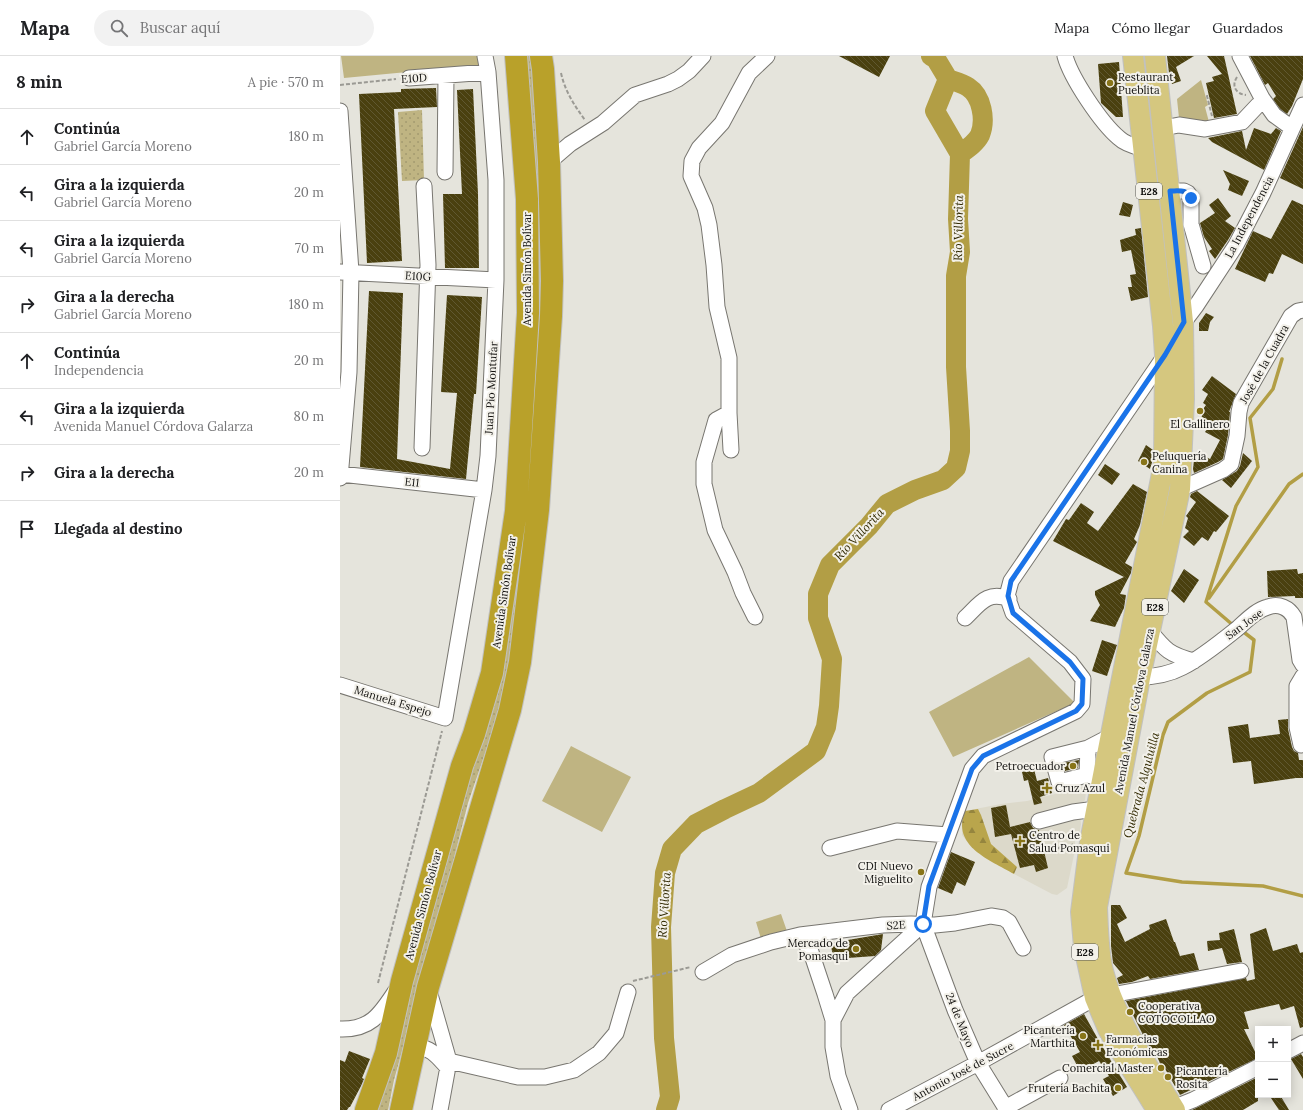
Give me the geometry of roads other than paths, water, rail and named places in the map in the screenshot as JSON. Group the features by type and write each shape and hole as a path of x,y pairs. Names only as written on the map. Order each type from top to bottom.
{"highway":[{"name":"Avenida Simón Bolívar","path":"366,1110 386,1053 402,981 462,766 474,734 492,673 516,511 528,313 527,199 516,56"},
{"name":"Avenida Simón Bolívar","path":"401,1110 428,987 510,710 520,662 538,510 551,316 552,282 548,162 541,56"}],"main road":[{"name":"Avenida Manuel Córdova Galarza","path":"1103,997 1084,947 1081,912 1096,809 1097,780 1117,734 1131,677 1164,463 1165,355 1163,326 1133,56"},
{"name":"Avenida Manuel Córdova Galarza","path":"1131,677 1150,631 1180,490 1184,399 1183,320 1155,56"},
{"path":"1163,326 1183,320"},
{"name":"Avenida Manuel Córdova Galarza","path":"1097,780 1098,942 1103,971 1103,997 1108,1029 1127,1062 1168,1109"}],"street":[{"name":"Juan Pio Montufar","path":"445,718 484,490 488,456 496,280 496,180 488,72 485,56"},
{"path":"548,162 570,144 603,123 635,95 668,84 689,72 703,56"},
{"path":"731,450 728,413 729,358 717,307 709,225 705,208 691,176 692,161 699,148 722,123 730,111 749,73 767,56"},
{"path":"1065,56 1080,88 1101,118 1119,139 1144,149"},
{"path":"1240,56 1262,98 1274,115 1292,128"},
{"name":"E10D","path":"409,78 488,72"},
{"path":"445,172 446,76"},
{"path":"1163,128 1179,125 1205,129 1242,122 1258,105"},
{"name":"La Independencia","path":"1009,599 1008,596 1011,581 1165,355 1183,320 1196,306 1236,245 1303,105"},
{"path":"340,110 349,372 340,475"},
{"path":"422,448 427,276 424,186"},
{"path":"1170,191 1184,191 1188,193 1191,198 1191,224 1203,266"},
{"name":"E10G","path":"345,272 496,280"},
{"name":"José de la Cuadra","path":"1180,490 1223,470 1231,464 1237,436 1239,412 1244,396 1291,316 1298,311 1303,310"},
{"path":"728,413 716,420 704,462 704,484 715,530 735,572 743,593 756,617"},
{"name":"E11","path":"340,475 484,490"},
{"path":"833,1020 846,992 923,924 929,886 972,769 983,756 1076,711 1082,704 1083,679 1070,662 1013,613 1009,599 998,596 986,599 965,618"},
{"name":"San Jose","path":"1131,677 1170,673 1194,661 1238,628 1252,615 1268,607 1277,605 1291,611 1294,617 1300,660 1303,664"},
{"path":"1150,631 1167,650 1176,656 1194,661"},
{"path":"1301,745 1297,727 1297,686 1303,676"},
{"name":"Manuela Espejo","path":"340,685 445,718"},
{"path":"1088,748 1097,780 1059,782 1052,757 1088,748 1117,734"},
{"path":"1038,820 1073,812 1096,809"},
{"path":"830,848 897,831 948,835"},
{"name":"S2E","path":"698,969 732,955 771,942 800,935 883,926 923,924 935,925 991,916 1003,918 1009,922 1023,948"},
{"name":"24 de Mayo","path":"923,924 955,1010 978,1063 1006,1109"},
{"path":"800,935 811,952 833,1020 833,1047 838,1076 850,1110"},
{"name":"Antonio José de Sucre","path":"889,1110 1103,997 1241,971"},
{"path":"340,1029 351,1030 372,1022 384,1010 402,981"},
{"path":"415,1046 426,1048 434,1052 448,1064 518,1077 545,1077 574,1070 599,1053 616,1033 631,986"},
{"path":"428,987 448,1064 440,1110"},
{"path":"1168,1109 1193,1100 1255,1069"},
{"path":"1006,1109 1060,1078"}],"waterway":[{"name":"Río Villorita","path":"666,1110 670,1097 664,1038 661,927 665,873 672,849 696,824 759,793 816,751 826,727 832,659 818,618 818,594 830,565 869,526 887,504 915,490 943,480 956,468 960,451 956,367 956,276 960,252 958,219 960,154 935,111 948,79 936,59 931,56"},
{"name":"Río Villorita","path":"948,79 963,84 973,91 977,96 982,109 983,122 980,135 974,143 960,154"},
{"name":"Quebrada Alguluilla","path":"1234,626 1206,602 1236,506 1258,467 1250,418 1273,389 1282,359"},
{"path":"1209,598 1289,484 1303,474"},
{"name":"Quebrada Alguluilla","path":"1241,630 1254,640 1250,672 1207,693 1168,722 1163,735 1139,836 1126,873 1182,882 1263,886 1303,896"}],"place":[{"name":"Restaurant Pueblita","path":"1110,83"},
{"name":"El Gallinero","path":"1200,411"},
{"name":"Peluquería Canina","path":"1144,462"},
{"name":"Petroecuador","path":"1073,766"},
{"name":"Cruz Azul","path":"1047,788"},
{"name":"Centro de Salud Pomasqui","path":"1020,841"},
{"name":"CDI Nuevo Miguelito","path":"921,872"},
{"name":"Mercado de Pomasqui","path":"856,949"},
{"name":"Cooperativa COTOCOLLAO","path":"1130,1012"},
{"name":"Picantería Marthita","path":"1083,1036"},
{"name":"Farmacias Económicas","path":"1098,1045"},
{"name":"Comercial Master","path":"1161,1068"},
{"name":"Picantería Rosita","path":"1168,1077"},
{"name":"Frutería Bachita","path":"1118,1088"}]}
